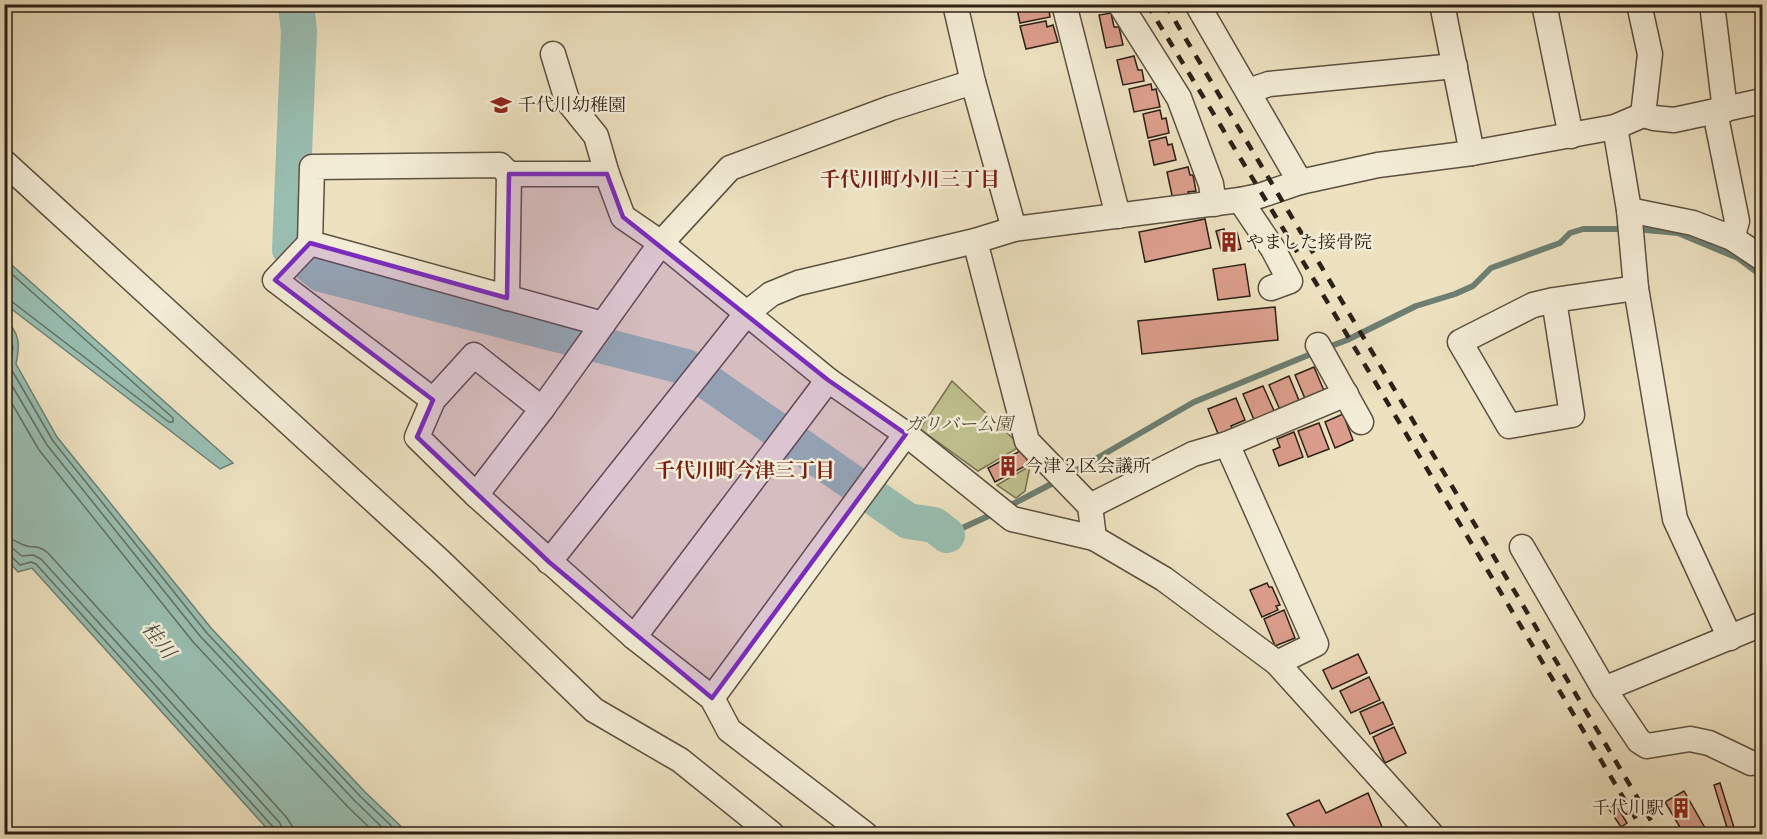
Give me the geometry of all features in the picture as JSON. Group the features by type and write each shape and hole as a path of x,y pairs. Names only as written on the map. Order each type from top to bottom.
{"street":[{"path":"955,4 1014,229"},
{"path":"1064,4 1118,216"},
{"path":"1120,4 1179,98 1211,184 1214,204"},
{"path":"1442,4 1472,153"},
{"path":"1544,4 1571,136"},
{"path":"1639,4 1650,54 1643,115"},
{"path":"1712,4 1720,111 1737,220 1732,238"},
{"path":"1198,5 1300,182"},
{"path":"553,54 567,100 596,136 623,217 661,243 828,381 906,434 1012,519 1094,538 1164,579 1277,663 1431,834"},
{"path":"1248,91 1269,84 1455,66"},
{"path":"476,495 542,409 661,243 730,168 891,108 974,82"},
{"path":"549,562 747,313 771,294 798,283 975,241 1014,229 1240,200 1300,182 1378,165 1472,153 1571,136 1615,127 1643,115 1674,120 1762,101"},
{"path":"1615,127 1629,210 1636,288 1675,519 1730,638"},
{"path":"4,162 440,561 594,710 680,760 772,834"},
{"path":"433,400 275,280 310,243 312,167 500,165 509,174 607,174"},
{"path":"507,298 509,174"},
{"path":"1240,200 1273,249 1290,281 1271,288"},
{"path":"1629,210 1693,223 1732,238 1762,258"},
{"path":"975,241 1028,441 1090,506 1094,538"},
{"path":"310,243 603,324"},
{"path":"1554,300 1572,415 1509,426 1460,342 1533,306 1554,300 1636,288"},
{"path":"1320,350 1361,422"},
{"path":"542,409 474,355 433,400 417,437 549,562 634,637 712,698 729,730 865,834"},
{"path":"634,637 828,381"},
{"path":"1090,506 1193,454 1227,444 1346,394"},
{"path":"712,698 906,434"},
{"path":"1227,444 1316,644 1277,663"},
{"path":"1522,547 1604,689 1639,741 1647,746 1690,739 1709,743 1751,763"},
{"path":"1604,689 1762,624"}],"highlighted area":[{"path":"509,174 607,174 623,217 828,380 906,434 712,698 549,562 417,437 433,400 275,280 310,243 507,298"}],"green space":[{"name":"ガリバー公園","path":"952,381 1021,446 978,471 920,429"},
{"path":"1030,466 1025,491 1016,498 997,485"}],"water":[{"path":"5,259 233,463 220,469 5,304"},
{"name":"桂川","path":"5,319 14,329 18,340 16,364 57,437 211,628 365,792 409,834 272,834 32,568 18,572 5,558"}],"building":[{"path":"1016,4 1048,4 1050,17 1020,23"},
{"path":"1111,13 1114,27 1119,27 1123,45 1106,48 1099,15"},
{"path":"1046,21 1047,27 1053,25 1058,42 1026,49 1020,26"},
{"path":"1134,56 1138,70 1142,70 1144,81 1123,85 1117,60"},
{"path":"1151,84 1152,90 1156,89 1160,107 1134,112 1129,89"},
{"path":"1160,110 1162,119 1166,118 1169,133 1148,138 1143,114"},
{"path":"1166,137 1168,145 1172,144 1176,160 1154,165 1149,141"},
{"path":"1188,167 1190,175 1193,175 1196,191 1188,192 1189,196 1173,200 1167,172"},
{"path":"1205,219 1211,248 1145,262 1139,232"},
{"name":"やました接骨院","path":"1224,229 1225,234 1237,232 1241,249 1222,253 1216,231"},
{"path":"1245,264 1250,296 1218,300 1213,269"},
{"path":"1275,307 1278,340 1142,354 1138,321"},
{"path":"1314,367 1325,393 1306,401 1295,375"},
{"path":"1289,376 1300,403 1281,412 1269,385"},
{"path":"1263,386 1275,413 1255,422 1243,394"},
{"path":"1236,398 1245,420 1231,426 1233,430 1219,436 1208,409"},
{"path":"1343,414 1353,440 1335,448 1325,422"},
{"path":"1319,423 1329,449 1308,457 1298,431"},
{"path":"1294,432 1303,457 1279,466 1273,450 1280,447 1277,439"},
{"name":"今津２区会議所","path":"1022,450 1029,464 995,482 988,468"},
{"path":"1267,583 1269,587 1272,587 1280,605 1276,606 1278,610 1262,617 1250,590"},
{"path":"1284,610 1295,638 1275,646 1264,619"},
{"path":"1358,654 1367,673 1332,689 1323,670"},
{"path":"1369,677 1380,700 1351,713 1340,691"},
{"path":"1383,702 1393,724 1370,734 1360,712"},
{"path":"1394,727 1406,753 1385,763 1373,737"},
{"path":"1720,783 1736,834 1729,834 1714,785"},
{"name":"千代川駅","path":"1684,791 1705,828 1693,834 1684,834 1665,802"},
{"path":"1368,793 1382,827 1366,834 1344,834 1343,831 1334,834 1299,834 1287,814 1319,800 1326,813"},
{"path":"1616,805 1627,823 1621,827 1609,809"}],"waterway":[{"path":"296,4 299,32 290,249 321,274 686,367 908,521 934,525 947,535"},
{"path":"1326,348 1416,306 1473,286 1491,268 1560,243 1570,233 1583,229 1625,229"},
{"path":"1635,229 1678,233 1738,258 1762,276"},
{"path":"1068,475 1194,402 1316,352"},
{"path":"1007,507 1059,480"},
{"path":"947,535 995,513"}],"railway":[{"path":"1147,4 1645,834"},
{"path":"1165,4 1659,834"}],"place":[{"name":"千代川幼稚園","path":"501,105"},
{"name":"やました接骨院","path":"1229,242"},
{"name":"今津２区会議所","path":"1008,466"},
{"name":"千代川駅","path":"1681,808"}],"district":[{"name":"千代川町小川三丁目","path":"910,179"},
{"name":"千代川町今津三丁目","path":"745,470"}]}
